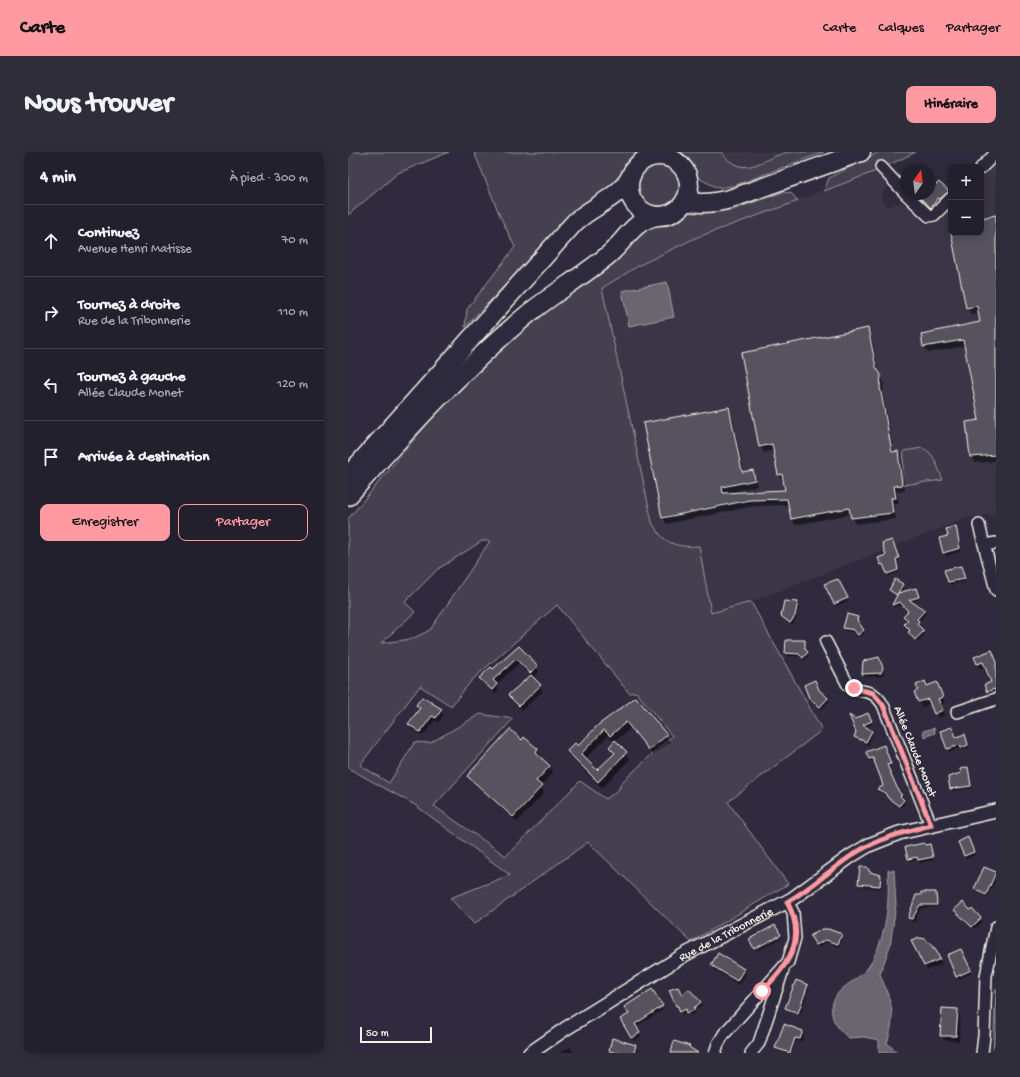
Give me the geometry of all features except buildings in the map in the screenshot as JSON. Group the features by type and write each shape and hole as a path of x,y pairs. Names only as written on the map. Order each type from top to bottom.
{"highway":[{"path":"685,201 695,203 711,203 730,199 861,152"},
{"path":"348,476 575,222 592,208 618,193 636,167 654,155 676,161 686,172 689,187 685,201 679,209 671,213 640,221 607,256 540,305 496,342 401,437 348,496"},
{"path":"631,176 630,191 636,204 647,213 657,216"}],"street":[{"path":"984,165 996,153"},
{"path":"881,167 900,188"},
{"path":"912,200 928,216 934,215 949,200"},
{"path":"979,525 990,544 996,590"},
{"name":"Allée Claude Monet","path":"826,642 848,685 873,693 883,705 931,825"},
{"path":"957,712 996,699"},
{"name":"Rue de la Tribonnerie","path":"530,1053 570,1026 684,955 787,902 851,856 869,845 890,836 931,825 996,811"},
{"path":"751,1053 758,1043 784,967 792,951 795,938 793,912 787,902"},
{"path":"982,1053 986,976 996,927"},
{"path":"716,1053 718,1044 724,1034 784,967"}],"shaded area":[{"path":"348,152 449,152 398,173 348,215"},
{"path":"474,152 640,152 627,166 618,185 577,210 465,327 467,309 515,247 500,216"},
{"path":"676,152 721,152 730,161 738,166 746,167 780,154 790,152 824,152 733,186 718,188 698,178 691,167"},
{"path":"721,152 789,152 746,168 729,162"},
{"path":"879,152 916,152 876,171 824,191 829,178"},
{"path":"996,161 996,514 967,518 751,602 711,613 699,546 675,545 659,534 652,522 602,288 638,266 695,238 876,171 885,177 887,188 880,197 888,207 901,202 906,204 926,224 933,223 948,208 948,236 984,236 984,173"},
{"path":"658,164 670,168 676,174 680,186 676,198 670,204 658,208 646,204 640,198 636,186 640,174 646,168"},
{"path":"783,192 791,193 798,201 695,238 638,266 602,288 652,522 661,535 671,543 683,546 699,546 711,613 751,602 822,730 728,802 788,884 691,942 588,842 474,924 450,898 510,875 415,805 348,768 348,519 437,412 505,346 564,298 616,260 647,224 675,219 688,211 732,210","holes":["482,541 490,541 430,630 412,639 381,643 415,612 405,602 438,569","557,605 629,693 636,692 672,736 621,783 619,789 606,799 580,781 506,856 434,806 513,719 480,714 430,743 415,742 389,783 360,765 420,686 451,706 473,679"]},
{"path":"667,282 674,317 629,326 622,291"},
{"path":"922,448 927,450 936,461 943,480 902,485 904,451"},
{"path":"934,728 935,733 924,737 923,731"},
{"path":"888,870 894,870 896,905 890,946 880,974 890,1000 892,1015 892,1023 887,1043 898,1053 879,1053 879,1040 864,1037 849,1038 843,1033 832,1017 832,1004 835,998 846,985 866,970 878,948 886,920"},
{"path":"996,988 996,1053 993,1053"}],"route":[{"path":"762,991 788,962 792,951 795,938 795,926 793,912 787,902 792,900 851,856 869,845 890,836 931,825 881,701 873,693 854,688"}]}
